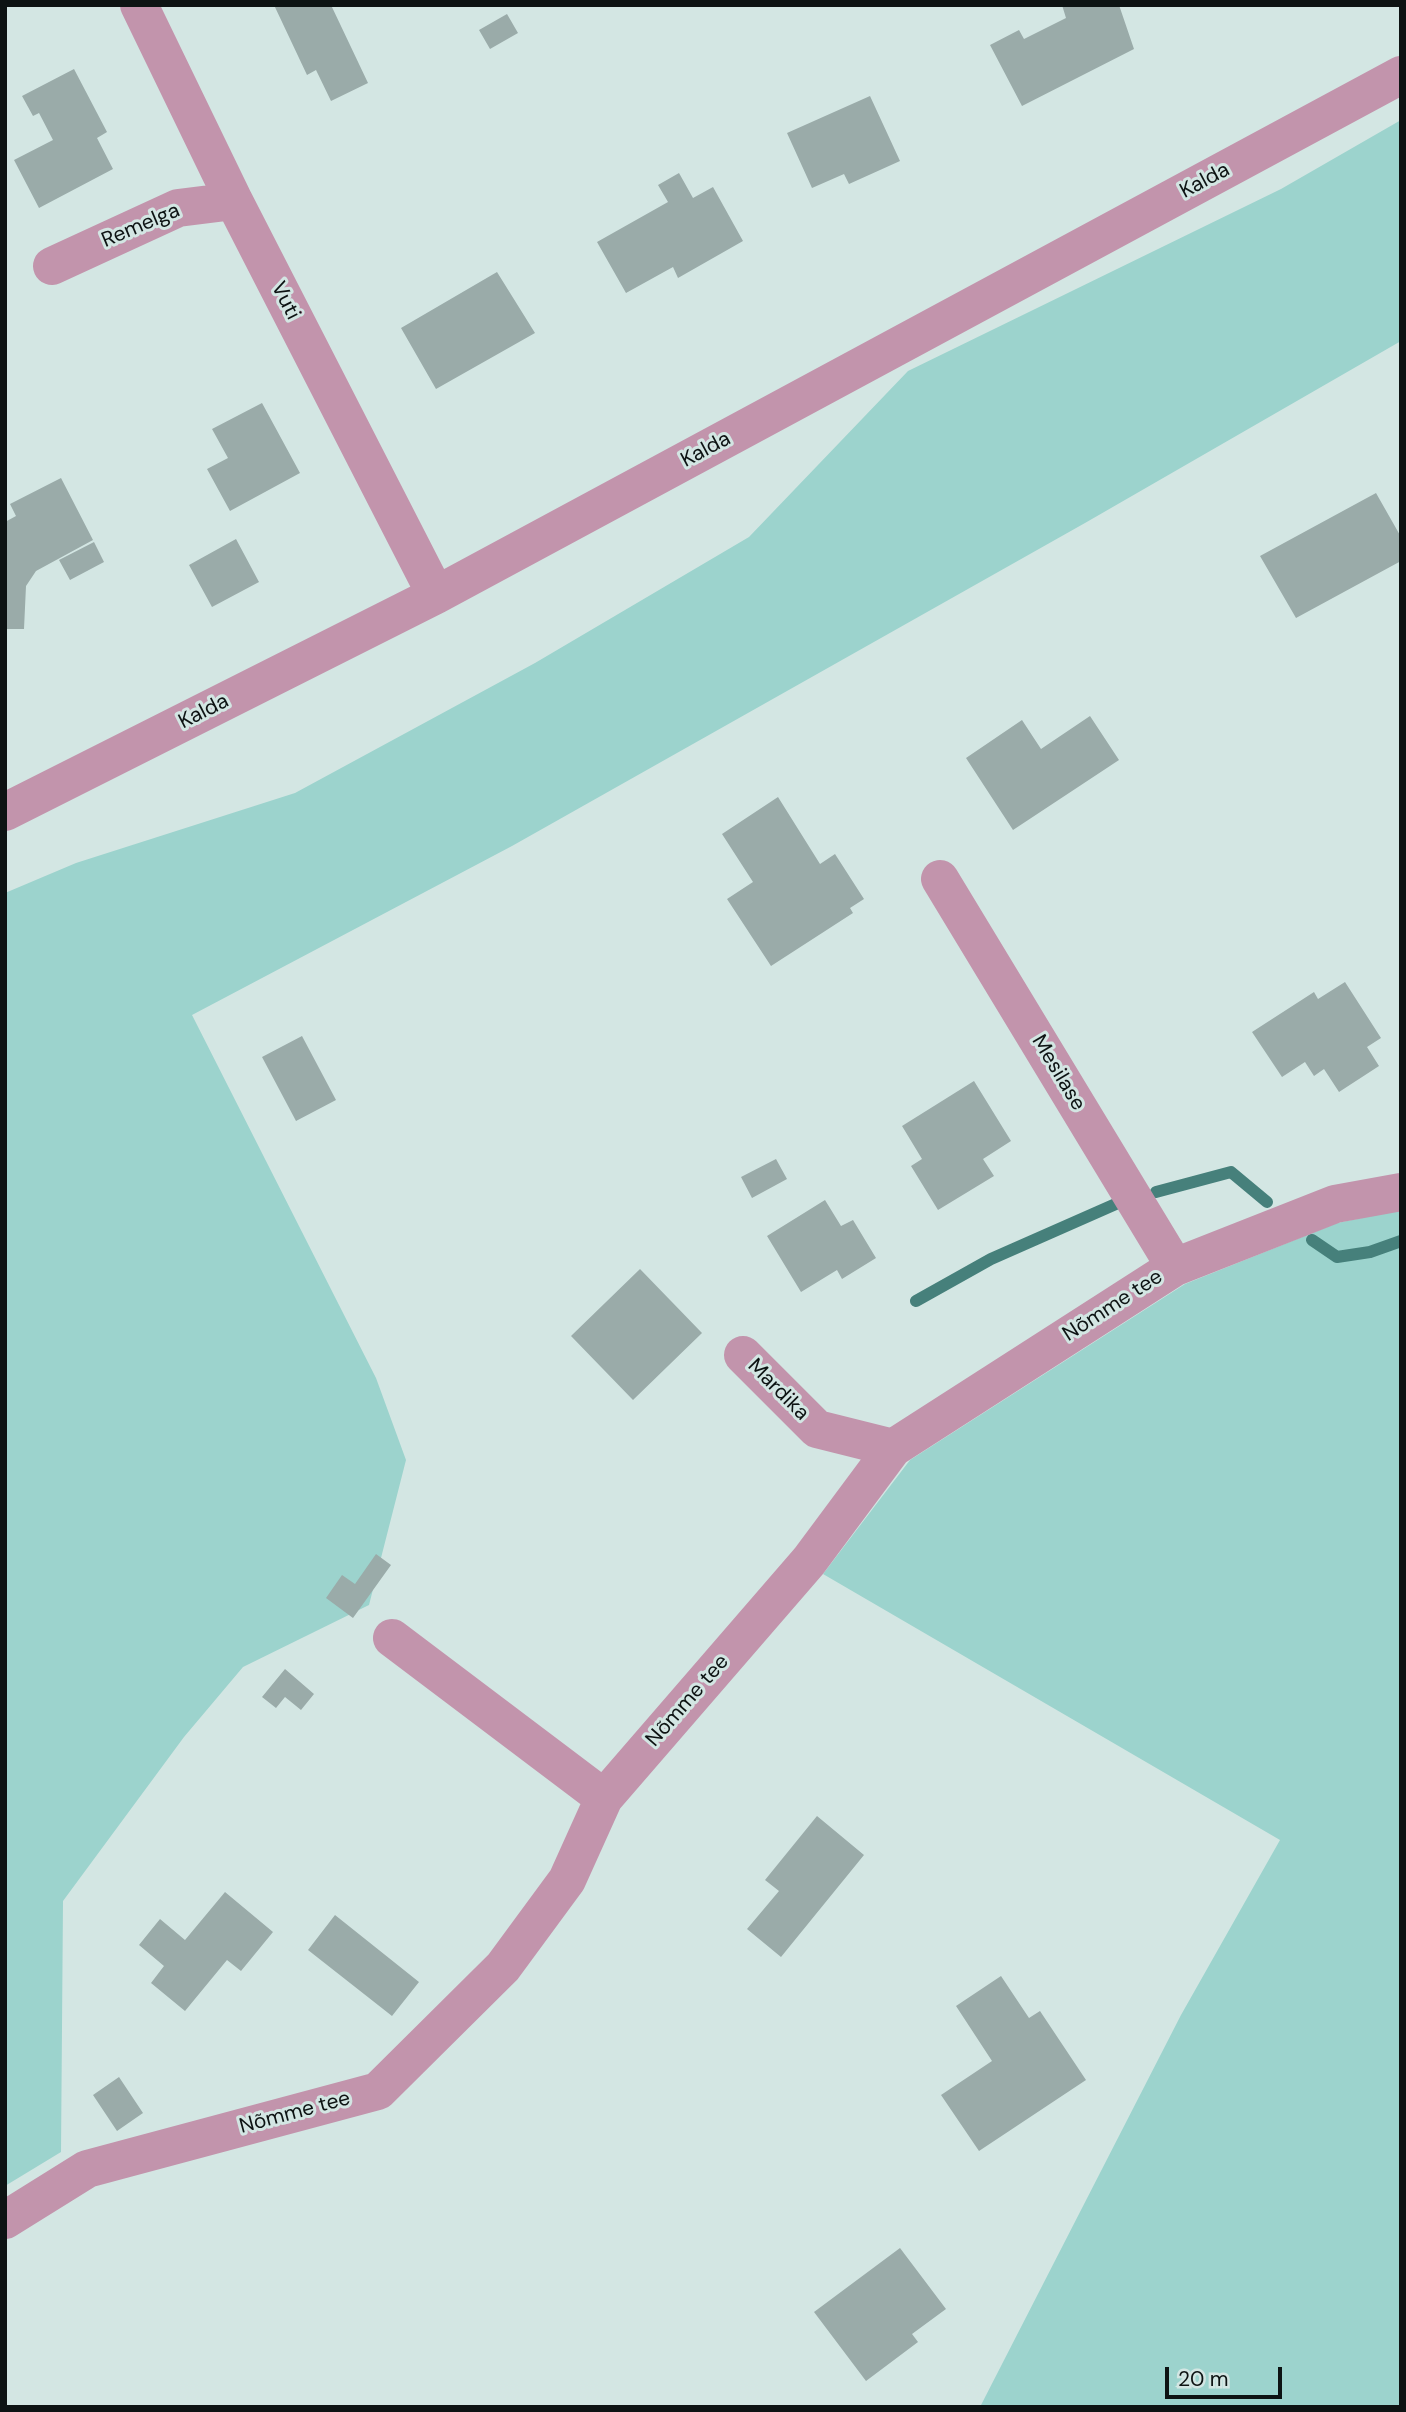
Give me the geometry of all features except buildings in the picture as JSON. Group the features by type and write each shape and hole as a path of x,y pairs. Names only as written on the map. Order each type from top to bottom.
{"street":[{"name":"Vuti","path":"139,5 234,201 436,595"},
{"name":"Kalda","path":"5,812 436,595 1401,75"},
{"name":"Remelga","path":"52,266 178,208 234,201"},
{"name":"Mesilase","path":"940,879 1175,1267"},
{"name":"Nõmme tee","path":"5,2221 87,2169 378,2091 503,1967 567,1880 604,1798 809,1561 893,1448 1175,1267 1335,1204 1401,1192"},
{"name":"Mardika","path":"743,1355 817,1429 893,1448"},
{"path":"392,1639 604,1798"}],"shaded area":[{"path":"1401,120 1401,341 1085,523 512,846 192,1015 376,1378 406,1460 369,1605 243,1667 184,1737 63,1901 61,2152 5,2186 5,893 76,863 295,793 535,663 749,537 908,371 1281,189"},
{"path":"1401,1210 1401,2407 980,2407 1181,2015 1280,1840 823,1574 910,1460 1185,1284 1337,1223"}],"waterway":[{"path":"1156,1192 1231,1172 1267,1202"},
{"path":"916,1301 991,1259 1118,1203"},
{"path":"1312,1240 1337,1257 1370,1252 1401,1241"}]}
